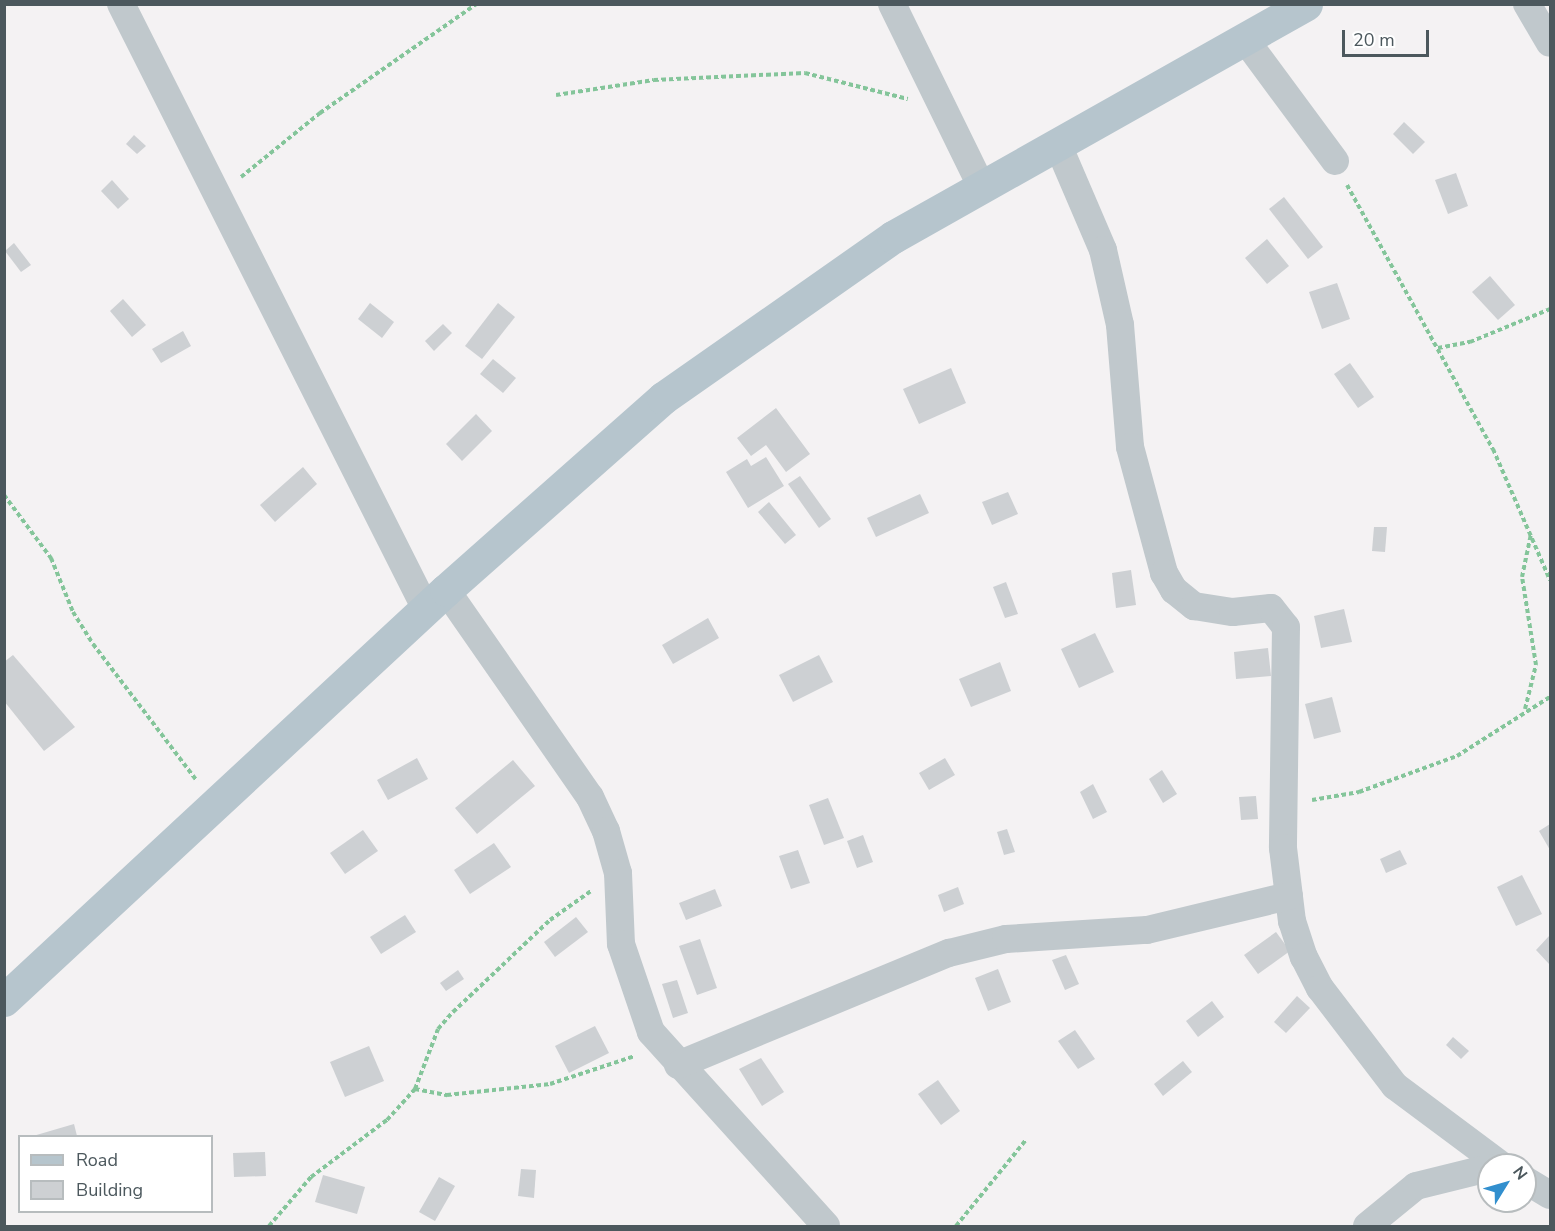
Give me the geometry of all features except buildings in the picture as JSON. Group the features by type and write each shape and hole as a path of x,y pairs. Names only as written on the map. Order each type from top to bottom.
{"main road":[{"path":"4,1000 436,600 663,398 893,237 1306,4"}],"street":[{"path":"121,4 217,196 436,600 590,797 618,873 621,944 651,1032 670,1055 762,1150 826,1227"},
{"path":"892,4 982,188"},
{"path":"1527,4 1551,43"},
{"path":"1244,38 1339,171"},
{"path":"1058,145 1103,250 1120,325 1130,447 1164,573 1174,590 1194,606 1233,612 1271,608 1286,627 1283,804 1288,896 1304,957 1353,1034 1395,1086 1485,1153"},
{"path":"670,1055 949,953 1006,939 1147,930 1288,896"},
{"path":"1366,1227 1416,1186 1477,1171"},
{"path":"1537,1186 1551,1195"}],"path":[{"path":"217,196 320,113 476,4"},
{"path":"556,95 654,80 805,73 943,109"},
{"path":"1339,171 1438,348 1531,533 1551,580"},
{"path":"1438,348 1470,342 1551,309"},
{"path":"4,495 51,558 73,612 93,644 214,807"},
{"path":"1525,710 1536,665 1522,577 1531,533"},
{"path":"1283,804 1411,776 1457,756 1525,710 1551,697"},
{"path":"269,1227 319,1170 387,1120 414,1089 438,1029 453,1012 550,920 618,873"},
{"path":"414,1089 447,1095 550,1084 670,1055"},
{"path":"956,1227 1026,1140"}]}
